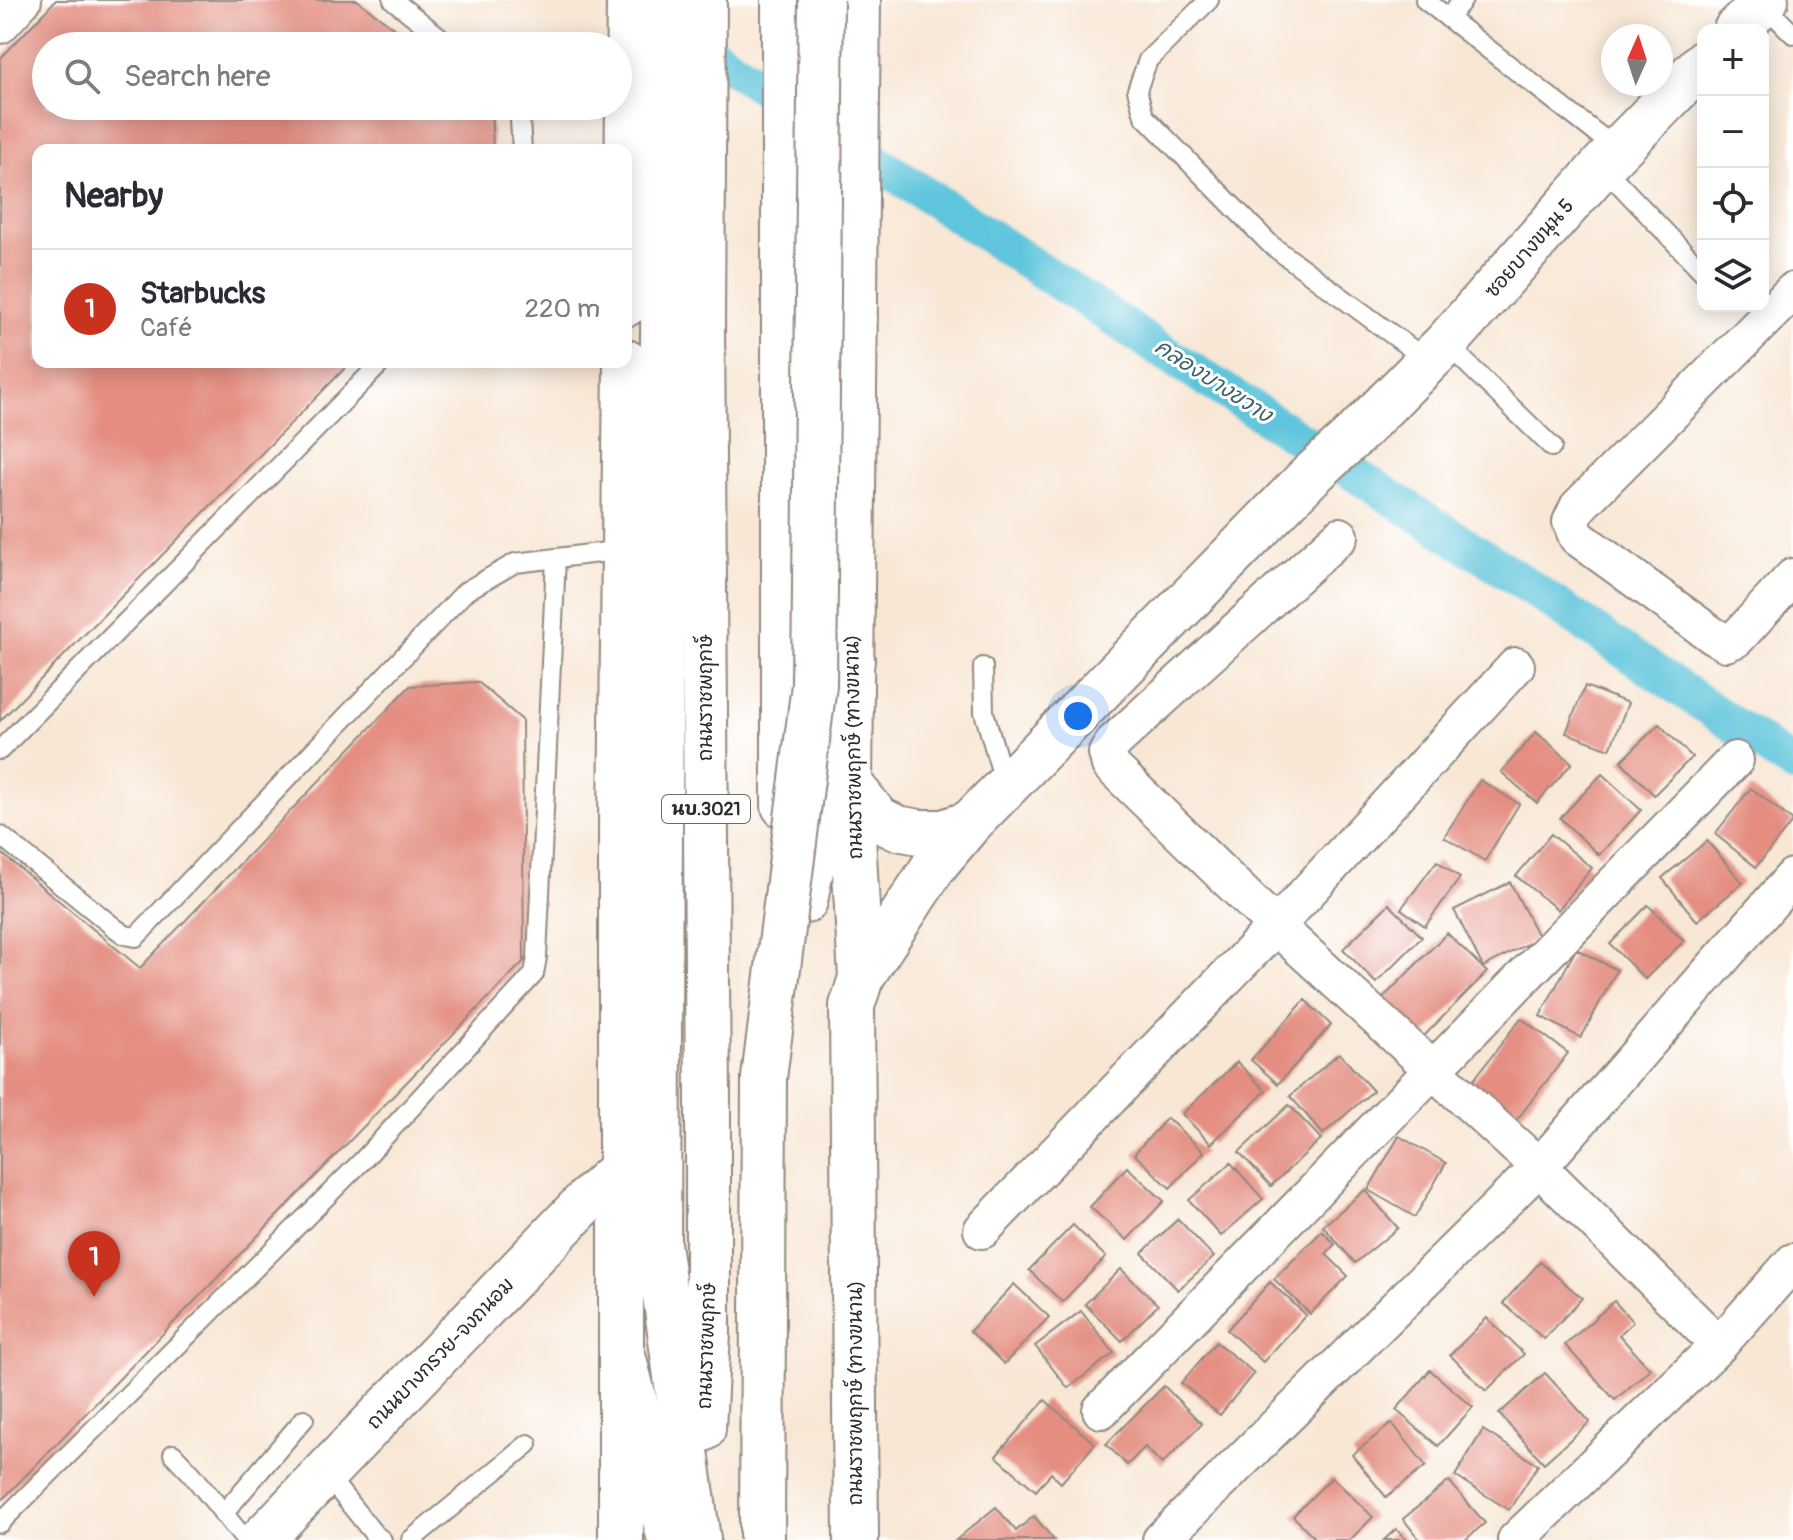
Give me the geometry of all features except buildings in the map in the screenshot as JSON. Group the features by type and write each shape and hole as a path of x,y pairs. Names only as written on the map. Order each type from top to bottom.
{"main road":[{"path":"628,32 629,0"},
{"path":"667,0 658,1243 698,1540"},
{"name":"ถนนราชพฤกษ์","path":"698,1540 708,1333 702,325 704,0"},
{"path":"784,0 784,1540"},
{"path":"762,1540 764,1078 814,685 821,0"},
{"name":"ถนนราชพฤกษ์ (ทางขนาน)","path":"856,1540 852,1006 861,978 850,784 858,0"},
{"name":"ซอยบางขนุน 5","path":"861,978 934,866 970,823 1310,476 1437,352 1610,158 1697,69"},
{"path":"627,120 627,144"},
{"path":"621,1540 621,826 626,368"},
{"path":"784,1006 852,660"},
{"path":"850,784 878,819 897,828 943,832 970,823"},
{"name":"ถนนบางกรวย-จงถนอม","path":"261,1540 586,1201 621,1169"},
{"path":"622,1351 670,1540"}],"street":[{"path":"0,25 23,0"},
{"path":"1793,291 1578,507 1571,522 1577,537 1726,643 1736,639 1793,577"},
{"path":"1340,536 1114,742 1107,753 1110,765 1276,926 1539,1167 1719,1345"},
{"path":"982,1230 1276,926 1516,666"},
{"path":"1101,1410 1735,760"},
{"path":"1161,1540 1539,1167 1793,877"},
{"path":"1516,1540 1719,1345 1793,1262"}],"lane":[{"path":"393,0 433,32"},
{"path":"1209,0 1148,60 1137,90 1144,116 1271,245 1437,352 1552,447"},
{"path":"1425,0 1610,158 1697,265"},
{"path":"1448,18 1463,0"},
{"path":"1755,11 1793,34"},
{"path":"520,120 522,144"},
{"path":"0,750 376,368"},
{"path":"2,840 115,928 125,935 136,937 466,591 515,563 624,550"},
{"path":"0,1523 363,1160 534,974 556,558"},
{"path":"983,667 984,712 1005,788"},
{"path":"223,1514 304,1419"},
{"path":"411,1540 528,1444"},
{"path":"173,1454 245,1540"},
{"path":"325,1473 382,1540"}],"waterway":[{"name":"คลองบางขวาง","path":"686,36 1167,354 1500,567 1793,765"}],"place":[{"name":"Starbucks","path":"94,1297"}]}
